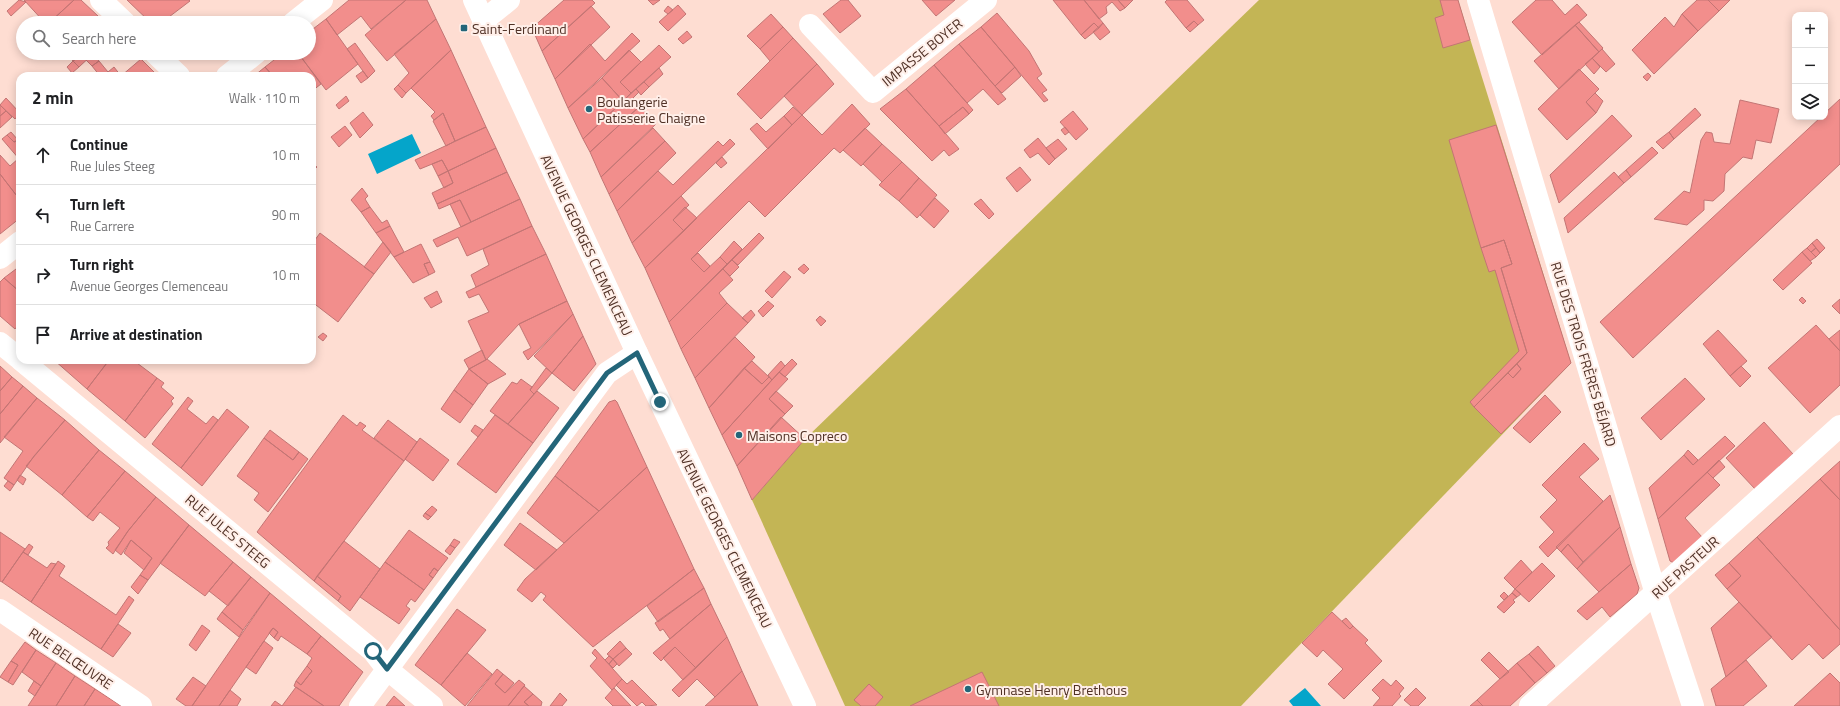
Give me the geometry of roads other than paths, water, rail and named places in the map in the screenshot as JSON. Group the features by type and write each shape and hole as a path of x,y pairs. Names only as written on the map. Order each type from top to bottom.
{"street":[{"path":"101,0 117,16"},
{"path":"302,16 322,0"},
{"name":"AVENUE GEORGES CLEMENCEAU","path":"474,0 637,353 805,706"},
{"path":"483,20 509,0"},
{"name":"IMPASSE BOYER","path":"810,25 873,92 986,0"},
{"name":"RUE DES TROIS FRÈRES BÉJARD","path":"1478,0 1656,594 1693,706"},
{"path":"163,60 175,72"},
{"path":"232,72 247,60"},
{"path":"0,258 16,245"},
{"name":"RUE JULES STEEG","path":"0,342 16,356"},
{"path":"360,706 607,373 637,353"},
{"name":"RUE JULES STEEG","path":"26,364 373,651 387,669 432,706"},
{"name":"RUE PASTEUR","path":"1530,706 1656,594 1840,426"},
{"name":"RUE BELŒUVRE","path":"0,610 141,706"}],"water":[{"path":"412,134 421,153 377,174 368,154"},
{"path":"1305,688 1321,706 1293,706 1289,701"}],"place":[{"name":"Saint-Ferdinand","path":"464,28"},
{"name":"Boulangerie Patisserie Chaigne","path":"589,109"},
{"name":"Maisons Copreco","path":"739,435"},
{"name":"Gymnase Henry Brethous","path":"968,689"}]}
